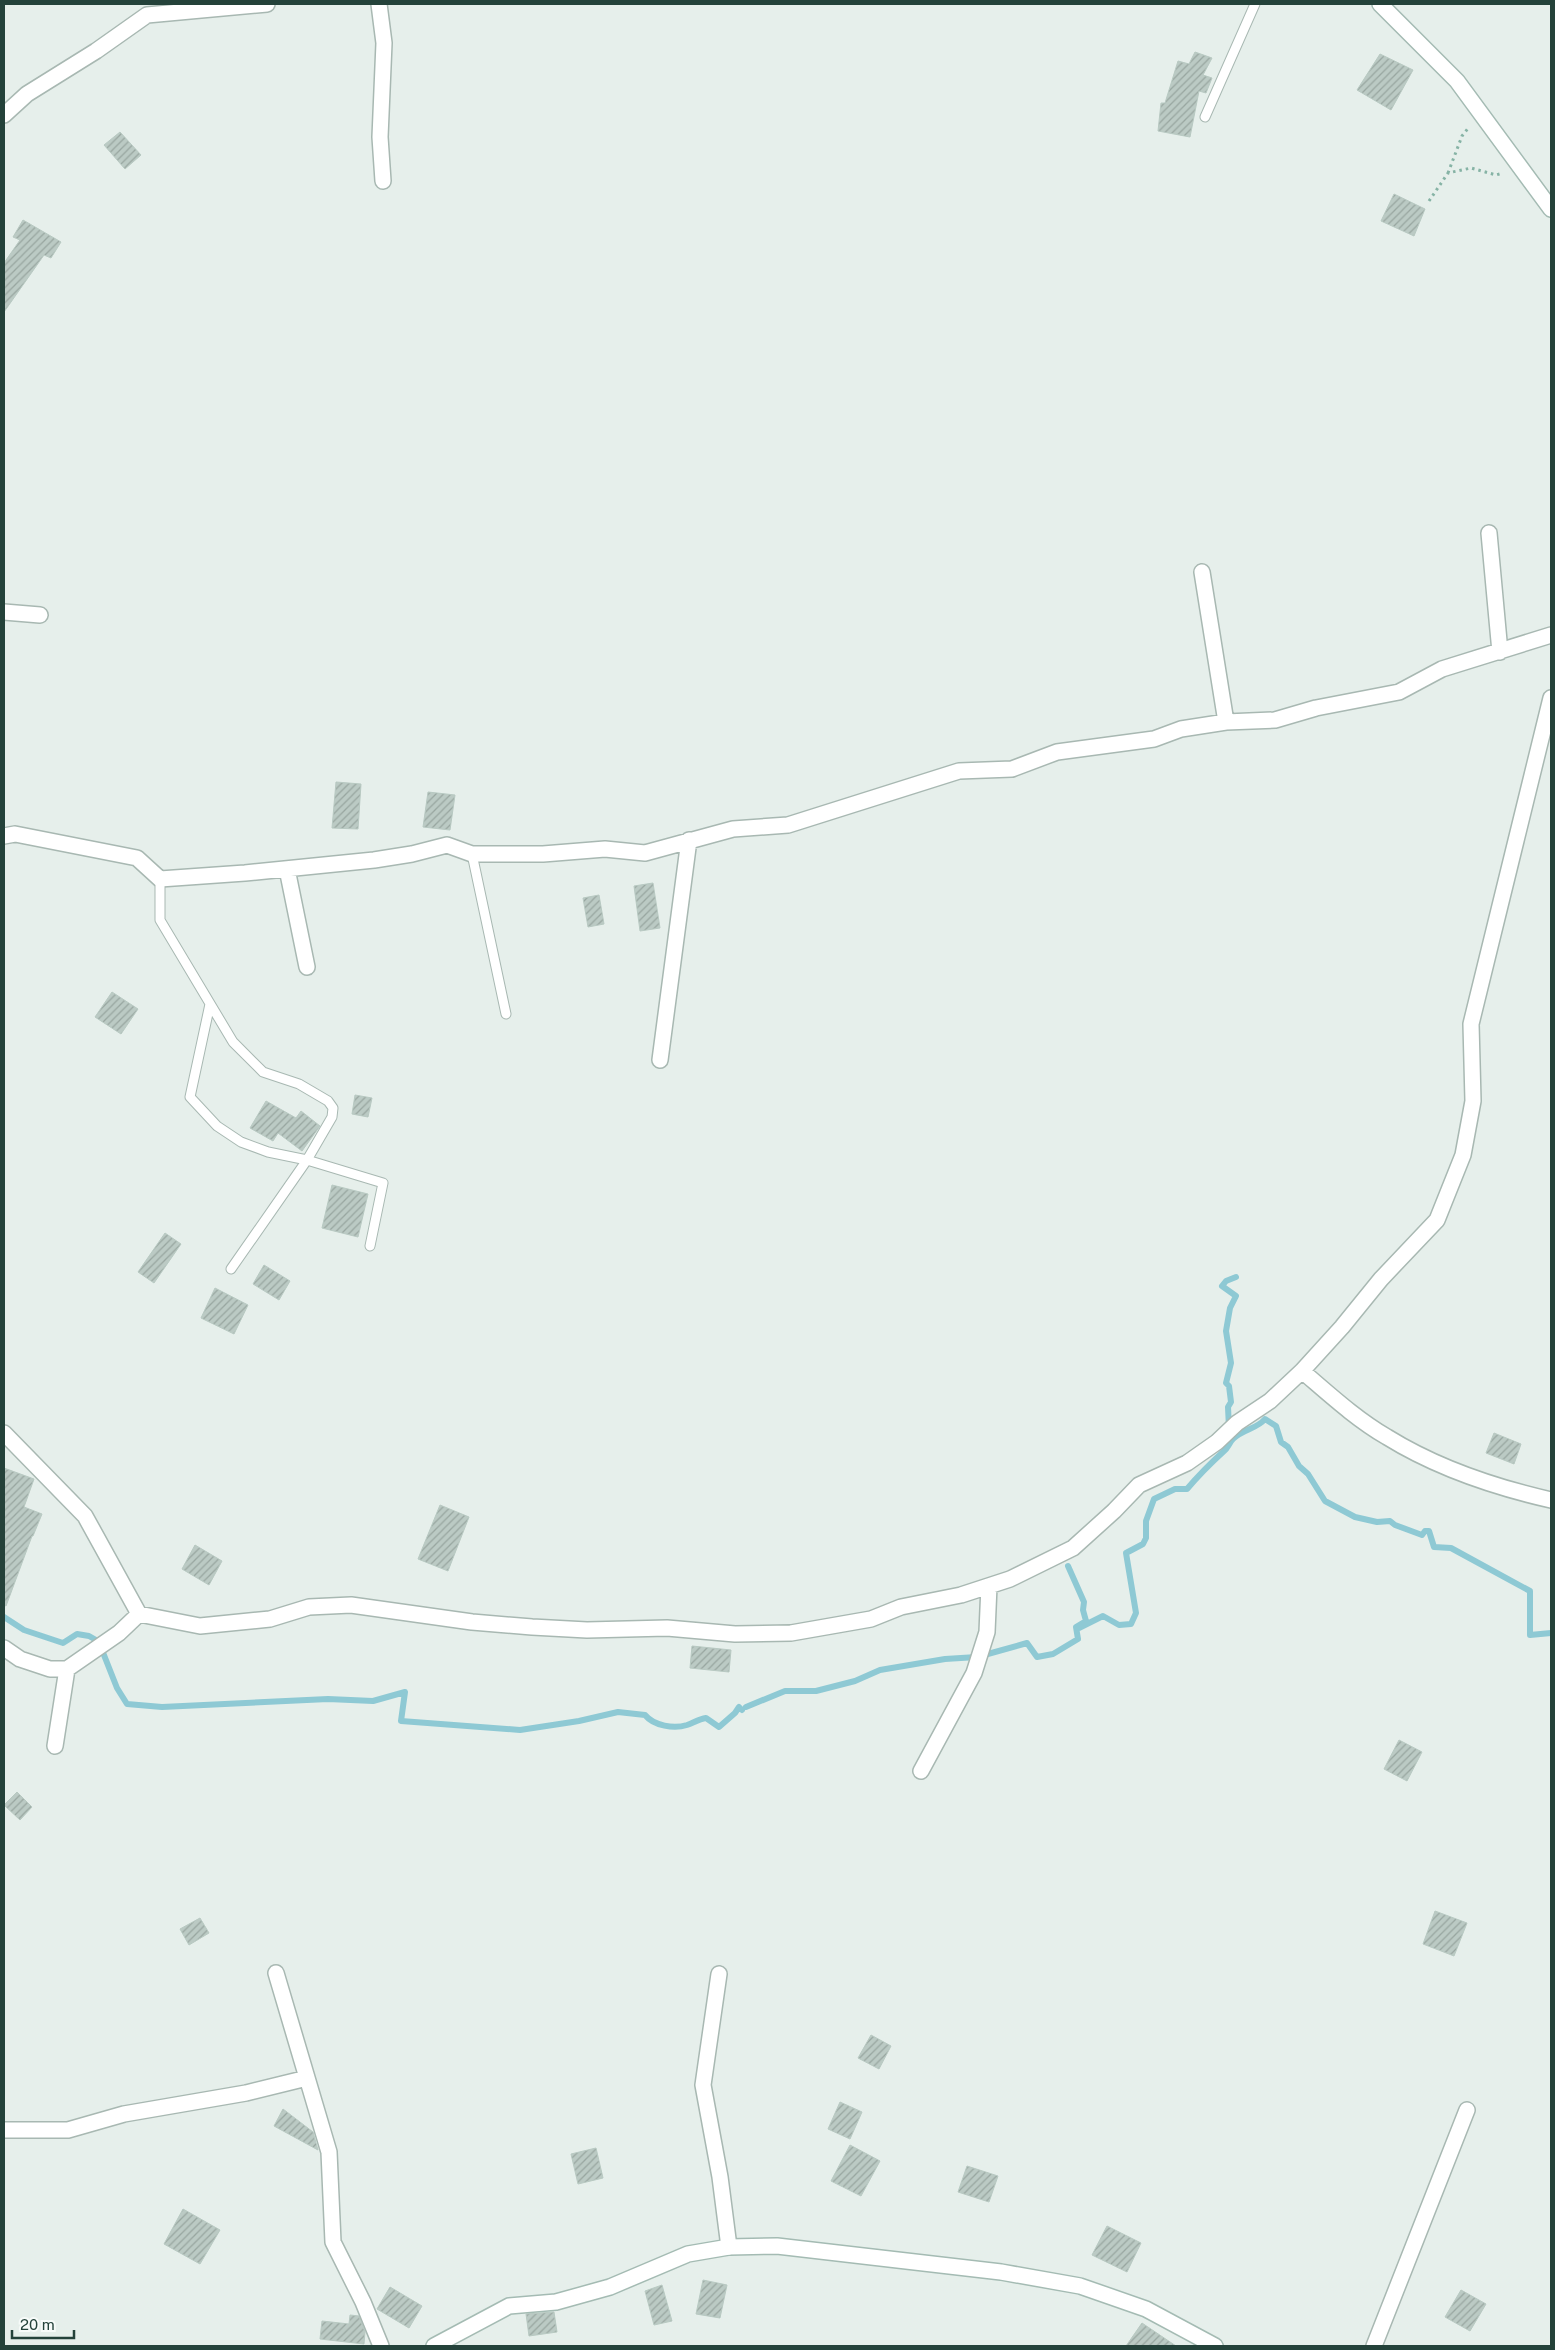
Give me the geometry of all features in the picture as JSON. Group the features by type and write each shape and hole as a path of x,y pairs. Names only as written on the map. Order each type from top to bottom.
{"street":[{"path":"4,115 27,94 96,51 147,15 268,4"},
{"path":"379,4 384,43 380,138 383,181"},
{"path":"1380,4 1456,81 1551,209"},
{"path":"1489,533 1500,652"},
{"path":"1202,572 1226,722"},
{"path":"4,612 40,615"},
{"path":"4,836 16,834 136,858 160,879 374,860 412,854 447,845 472,854 542,854 605,849 645,852 741,828 788,825 959,771 1012,768 1057,752 1154,739 1181,729 1226,722 1275,720 1316,708 1399,692 1442,668 1551,635"},
{"path":"139,1614 200,1626 270,1619 310,1607 352,1605 472,1622 532,1627 587,1630 667,1628 735,1634 791,1633 871,1619 901,1607 961,1595 1010,1578 1073,1548 1114,1511 1139,1484 1187,1463 1217,1442 1237,1423 1270,1401 1302,1371 1342,1327 1381,1279 1437,1220 1463,1155 1472,1101 1471,1024 1551,698"},
{"path":"660,1060 689,840"},
{"path":"287,869 306,967"},
{"path":"1302,1371 1343,1406 1386,1437 1465,1475 1512,1491 1551,1500"},
{"path":"4,1433 85,1516 139,1614"},
{"path":"921,1771 974,1673 986,1632 990,1586"},
{"path":"4,1648 20,1659 50,1669 67,1669 120,1633 139,1614"},
{"path":"55,1746 67,1669"},
{"path":"276,1973 329,2152 333,2242 363,2302 381,2346"},
{"path":"719,1974 703,2085 720,2177 729,2247"},
{"path":"4,2130 68,2130 124,2114 246,2093 307,2078"},
{"path":"1374,2346 1467,2110"},
{"path":"434,2346 509,2306 556,2302 610,2288 688,2254 729,2247 777,2246 1001,2272 1080,2286 1146,2309 1214,2346"}],"lane":[{"path":"1205,117 1255,4"},
{"path":"472,854 506,1014"},
{"path":"160,879 160,920 233,1042 263,1072 299,1084 328,1101 333,1108 332,1117 307,1160 231,1268"},
{"path":"210,1004 190,1097 217,1126 241,1142 268,1152 307,1160 383,1183 370,1246"}],"path":[{"path":"1429,201 1458,154 1462,136 1480,112"},
{"path":"1448,173 1471,168 1496,176 1520,166"}],"building":[{"path":"1195,52 1212,58 1203,75 1212,78 1206,93 1199,91 1190,137 1158,131 1161,103 1165,103 1178,61 1189,64"},
{"path":"1380,54 1413,70 1391,110 1357,90"},
{"path":"120,132 141,155 125,169 104,145"},
{"path":"1394,194 1425,209 1414,236 1381,221"},
{"path":"23,220 61,242 51,258 44,255 4,312 4,263 20,240 13,237"},
{"path":"336,782 361,784 358,829 332,828"},
{"path":"428,792 455,795 450,830 423,827"},
{"path":"653,883 660,928 640,931 634,886"},
{"path":"599,895 604,924 588,927 583,898"},
{"path":"112,992 138,1009 121,1034 95,1017"},
{"path":"355,1095 372,1098 368,1117 352,1114"},
{"path":"266,1101 296,1118 301,1111 320,1126 302,1151 278,1133 273,1141 250,1128"},
{"path":"332,1185 368,1194 358,1237 322,1228"},
{"path":"165,1233 181,1244 154,1283 138,1272"},
{"path":"264,1265 290,1281 279,1300 253,1284"},
{"path":"215,1288 248,1305 234,1334 201,1318"},
{"path":"1494,1433 1521,1444 1514,1464 1486,1453"},
{"path":"4,1468 34,1479 24,1507 42,1514 6,1606 4,1605"},
{"path":"440,1505 469,1517 448,1571 418,1559"},
{"path":"195,1545 222,1561 209,1585 182,1569"},
{"path":"692,1646 731,1650 729,1672 690,1668"},
{"path":"1399,1740 1422,1752 1407,1781 1384,1769"},
{"path":"17,1792 32,1807 20,1820 4,1805"},
{"path":"1435,1911 1467,1923 1454,1956 1423,1944"},
{"path":"200,1918 209,1933 189,1945 180,1929"},
{"path":"871,2035 891,2046 879,2069 858,2058"},
{"path":"840,2102 862,2112 850,2139 828,2129"},
{"path":"283,2109 313,2132 318,2150 274,2126"},
{"path":"850,2145 880,2161 861,2196 831,2181"},
{"path":"596,2148 603,2178 578,2184 571,2154"},
{"path":"967,2166 998,2176 989,2202 958,2192"},
{"path":"183,2209 220,2230 200,2264 164,2244"},
{"path":"1107,2226 1141,2243 1127,2272 1092,2255"},
{"path":"703,2280 727,2285 720,2318 696,2314"},
{"path":"662,2285 672,2321 654,2325 645,2291"},
{"path":"390,2287 422,2306 409,2328 377,2309"},
{"path":"1461,2290 1486,2304 1470,2331 1445,2317"},
{"path":"554,2312 557,2332 529,2336 526,2314"},
{"path":"350,2315 359,2316 365,2332 364,2344 320,2339 322,2321 349,2324"},
{"path":"1142,2323 1176,2346 1126,2346"}],"waterway":[{"path":"1229,1428 1228,1407 1231,1402 1229,1386 1226,1383 1231,1363 1226,1331 1230,1308 1236,1296 1222,1286 1226,1281 1236,1277"},
{"path":"1078,1626 1079,1628 1103,1616 1119,1625 1131,1624 1136,1613 1126,1553 1143,1544 1146,1538 1146,1521 1154,1499 1175,1489 1187,1489 1225,1450 1233,1439 1265,1419 1276,1426 1281,1442 1288,1447 1299,1466 1308,1474 1325,1501 1355,1517 1377,1522 1390,1521 1395,1525 1422,1535 1425,1531 1429,1531 1434,1547 1451,1548 1530,1591 1530,1635 1551,1633"},
{"path":"746,1707 785,1691 816,1691 855,1681 880,1670 945,1659 977,1657 1027,1643 1037,1657 1053,1654 1078,1639 1076,1627 1086,1621 1083,1610 1084,1602 1068,1566"},
{"path":"4,1617 24,1630 63,1643 77,1634 89,1636 96,1640"},
{"path":"102,1650 117,1688 127,1704 162,1707 328,1699 373,1701 405,1692 401,1721 520,1730 579,1721 618,1712 645,1715 654,1722 670,1726 687,1725 706,1718 719,1727 739,1707 742,1710"}]}
